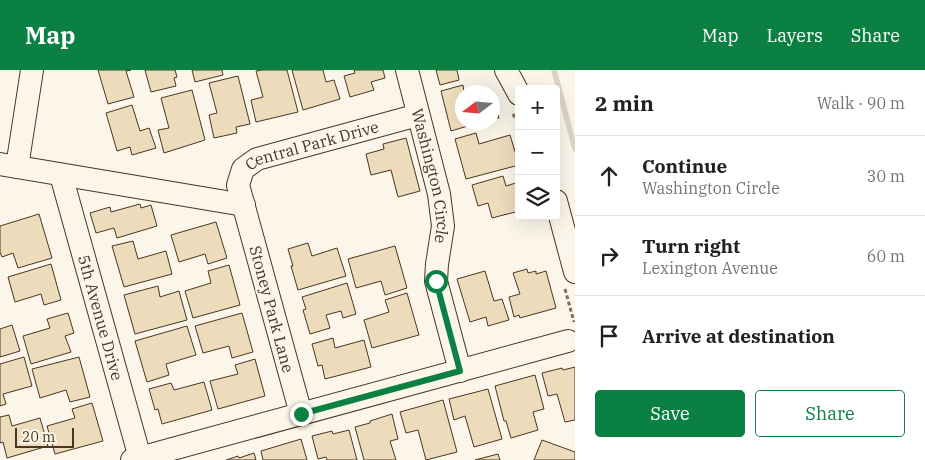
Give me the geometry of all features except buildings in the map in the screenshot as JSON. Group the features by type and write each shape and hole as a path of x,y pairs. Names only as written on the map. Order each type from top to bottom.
{"street":[{"path":"32,70 9,165 244,205"},
{"name":"Washington Circle","path":"407,70 439,194 443,226 436,264 436,281 460,371"},
{"path":"506,70 515,87"},
{"name":"Central Park Drive","path":"244,205 238,185 242,169 257,159 418,115"},
{"name":"5th Avenue Drive","path":"62,175 136,459"},
{"name":"Stoney Park Lane","path":"244,205 301,414"},
{"path":"560,216 575,272"},
{"path":"136,459 568,341"}],"waterway":[{"path":"554,70 575,149"}],"route":[{"path":"301,414 460,371 436,281"}]}
